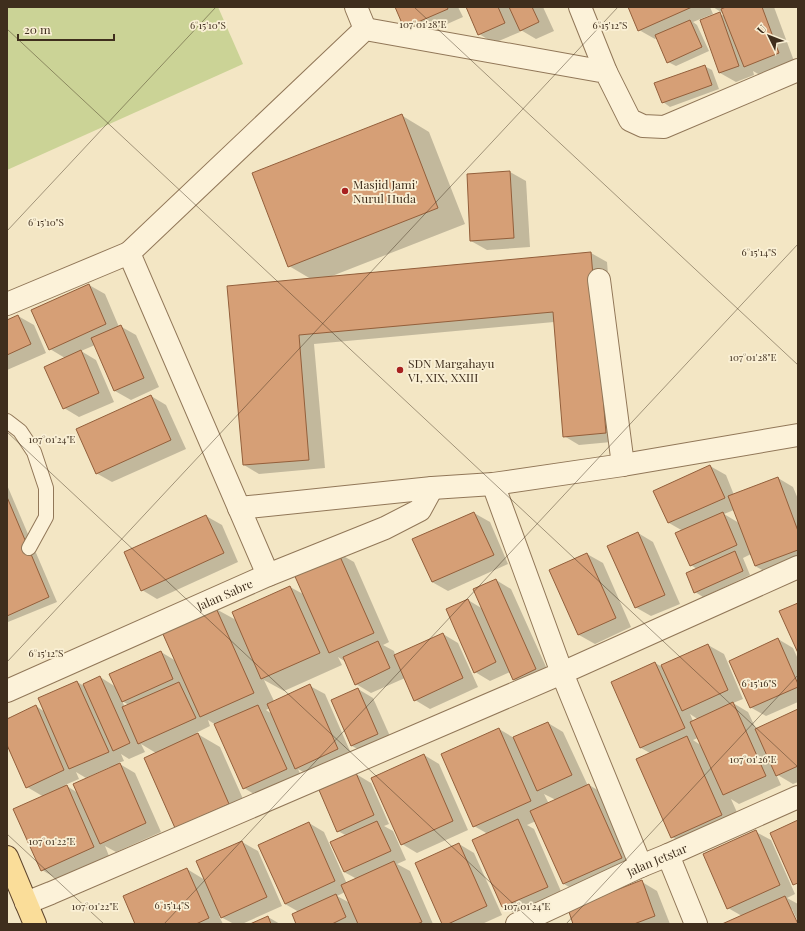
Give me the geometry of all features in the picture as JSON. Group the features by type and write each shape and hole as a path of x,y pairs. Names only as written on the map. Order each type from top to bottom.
{"main road":[{"path":"7,857 36,924"}],"street":[{"path":"356,7 365,29"},
{"path":"580,7 606,72 630,120 643,126 664,127 798,70"},
{"path":"365,29 606,72"},
{"path":"7,304 129,253 365,29"},
{"path":"129,253 268,575"},
{"path":"599,280 623,465"},
{"path":"239,508 432,488 493,484 623,465 798,436"},
{"path":"493,484 562,673 641,866"},
{"name":"Jalan Sabre","path":"7,691 268,575 385,528 420,510 432,488"},
{"path":"26,903 562,673 798,566"},
{"name":"Jalan Jetstar","path":"517,924 641,866 798,797"},
{"path":"668,855 696,924"}],"lane":[{"path":"7,421 20,431 34,452 46,488 46,517 29,548"}],"green space":[{"path":"7,7 218,7 243,64 7,170"}],"building":[{"path":"395,7 447,7 448,9 404,28"},
{"path":"466,7 498,7 505,23 478,35"},
{"path":"509,7 532,7 539,22 520,31"},
{"path":"628,7 692,7 638,31"},
{"path":"726,7 762,7 779,53 744,67 721,9"},
{"path":"720,12 739,66 719,73 700,20"},
{"path":"690,20 702,47 667,63 655,35"},
{"path":"705,65 712,85 662,103 654,83"},
{"name":"Masjid Jami' Nurul Huda","path":"402,114 438,208 288,267 252,173"},
{"path":"510,171 514,238 470,241 467,174"},
{"path":"591,252 606,433 563,437 553,312 299,335 309,460 243,465 227,286"},
{"path":"89,284 106,324 49,350 31,310"},
{"path":"18,315 31,344 7,355 7,320"},
{"path":"121,325 144,378 114,391 91,338"},
{"path":"81,350 99,393 63,409 44,367"},
{"path":"151,395 171,440 96,474 76,429"},
{"path":"710,465 725,498 668,523 653,491"},
{"path":"778,477 798,531 798,550 755,566 728,496"},
{"path":"7,497 49,597 7,616"},
{"path":"474,512 494,555 432,582 412,539"},
{"path":"723,512 737,545 690,566 675,533"},
{"path":"206,515 224,553 141,591 124,552"},
{"path":"638,532 665,595 635,608 607,546"},
{"path":"735,551 743,571 694,593 686,573"},
{"path":"338,552 374,633 329,653 293,572"},
{"path":"587,553 616,618 578,635 549,570"},
{"path":"496,579 536,669 513,680 473,589"},
{"path":"290,586 320,653 261,679 232,612"},
{"path":"468,599 496,662 474,673 446,609"},
{"path":"798,603 798,653 779,611"},
{"path":"216,608 254,693 200,717 162,632"},
{"path":"443,633 463,678 414,701 394,655"},
{"path":"778,638 798,687 750,708 729,661"},
{"path":"378,641 390,668 355,685 343,657"},
{"path":"708,644 728,690 682,711 661,665"},
{"path":"161,651 173,679 122,702 109,674"},
{"path":"655,662 685,728 640,748 611,682"},
{"path":"100,676 130,743 113,751 83,684"},
{"path":"77,681 109,752 69,769 38,698"},
{"path":"179,682 196,718 138,744 122,707"},
{"path":"310,684 338,749 295,769 267,704"},
{"path":"358,688 378,734 351,746 331,700"},
{"path":"733,702 766,776 723,795 690,722"},
{"path":"36,705 64,770 26,788 7,745 7,719"},
{"path":"258,705 287,769 243,789 214,724"},
{"path":"798,709 798,766 776,776 755,729"},
{"path":"548,722 572,775 537,791 513,737"},
{"path":"499,728 531,801 473,827 441,754"},
{"path":"198,733 229,804 175,828 144,758"},
{"path":"687,736 722,815 671,838 636,759"},
{"path":"424,754 453,821 401,845 371,778"},
{"path":"120,763 146,823 100,844 73,784"},
{"path":"356,773 374,815 337,832 319,790"},
{"path":"589,784 622,858 563,884 530,811"},
{"path":"67,785 94,847 41,871 13,809"},
{"path":"518,819 548,887 502,907 472,840"},
{"path":"798,820 798,883 793,885 770,833"},
{"path":"377,821 391,851 344,872 330,842"},
{"path":"309,822 335,881 285,904 258,845"},
{"path":"756,830 780,885 727,909 703,854"},
{"path":"242,841 267,897 221,918 196,861"},
{"path":"459,843 487,906 448,924 442,924 415,863"},
{"path":"394,861 422,922 417,924 358,924 341,885"},
{"path":"187,868 209,918 196,924 135,924 123,896"},
{"path":"642,880 655,916 634,924 573,924 568,909"},
{"path":"336,894 346,917 332,924 296,924 292,914"},
{"path":"785,896 798,924 722,924"},
{"path":"268,916 271,924 250,924"}],"place":[{"name":"Masjid Jami' Nurul Huda","path":"345,191"},
{"name":"SDN Margahayu VI, XIX, XXIII","path":"400,370"}]}
